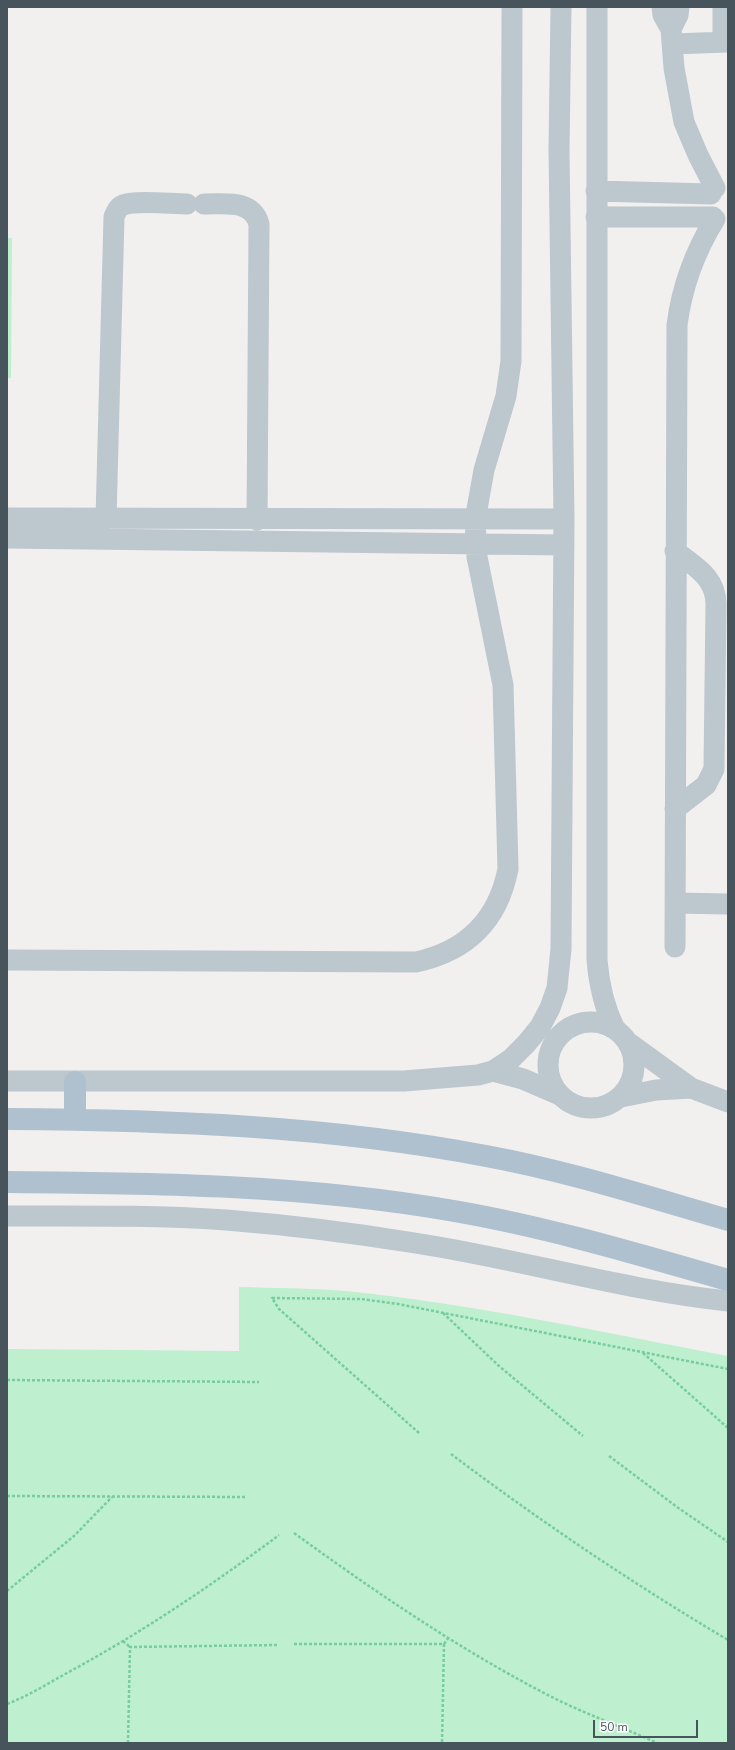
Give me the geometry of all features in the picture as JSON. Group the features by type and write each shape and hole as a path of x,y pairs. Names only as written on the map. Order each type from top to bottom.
{"main road":[{"path":"75,1082 75,1120"},
{"path":"7,1119 75,1120 293,1130 440,1148 488,1156 581,1177 728,1220"},
{"path":"7,1182 207,1185 331,1194 393,1202 455,1211 523,1226 591,1242 728,1280"}],"street":[{"path":"7,960 416,962 444,954 469,939 488,918 495,907 505,882 508,869 503,685 501,667 482,588 476,543 475,520 484,470 506,396 511,361 512,7"},
{"path":"7,1081 404,1081 451,1079 493,1071 511,1059 540,1027 550,1008 557,988 561,955 564,519 559,150 561,7"},
{"path":"493,1071 523,1079 560,1095 576,1106 595,1108 609,1104 621,1097 628,1089 635,1071 634,1056 607,1012 602,995 597,960 596,7"},
{"path":"662,7 663,15 671,36 674,68 684,122 698,155 718,188"},
{"path":"671,36 679,7"},
{"path":"671,36 725,42 723,7"},
{"path":"596,191 718,188"},
{"path":"718,188 708,206 719,220"},
{"path":"106,519 114,217 122,206 132,204 195,204 240,205 247,207 253,212 259,224 257,520"},
{"path":"596,217 719,220"},
{"path":"675,947 675,551 677,325 680,303 691,266 703,239 719,220"},
{"path":"7,518 257,520 564,519"},
{"path":"7,538 564,545"},
{"path":"675,551 708,578 715,590 716,612 714,769 706,785 675,808"},
{"path":"675,903 728,904"},
{"path":"560,1095 550,1078 548,1069 550,1050 557,1039 569,1028 587,1022 597,1022 622,1036 692,1088 728,1102"},
{"path":"540,1027 557,1039"},
{"path":"621,1097 656,1090 692,1088"},
{"path":"7,1216 163,1217 227,1220 322,1230 463,1251 660,1292 728,1301"}],"path":[{"path":"419,1433 280,1309 272,1298 361,1299 443,1312 728,1369"},
{"path":"443,1312 500,1366 583,1436"},
{"path":"642,1352 728,1428"},
{"path":"7,1380 259,1382"},
{"path":"450,1454 536,1518 662,1601 728,1640"},
{"path":"609,1456 677,1507 728,1542"},
{"path":"7,1496 247,1497"},
{"path":"7,1591 74,1536 112,1497"},
{"path":"294,1533 376,1592 544,1693 657,1743"},
{"path":"7,1704 123,1641 241,1564 279,1535"},
{"path":"442,1743 444,1644 449,1637"},
{"path":"123,1641 130,1647 278,1645"},
{"path":"294,1644 444,1644"},
{"path":"128,1743 130,1647"}],"green space":[{"path":"7,238 12,238 11,378 7,378"},
{"path":"239,1287 345,1291 441,1303 537,1319 728,1356 728,1743 7,1743 7,1349 239,1351"}]}
